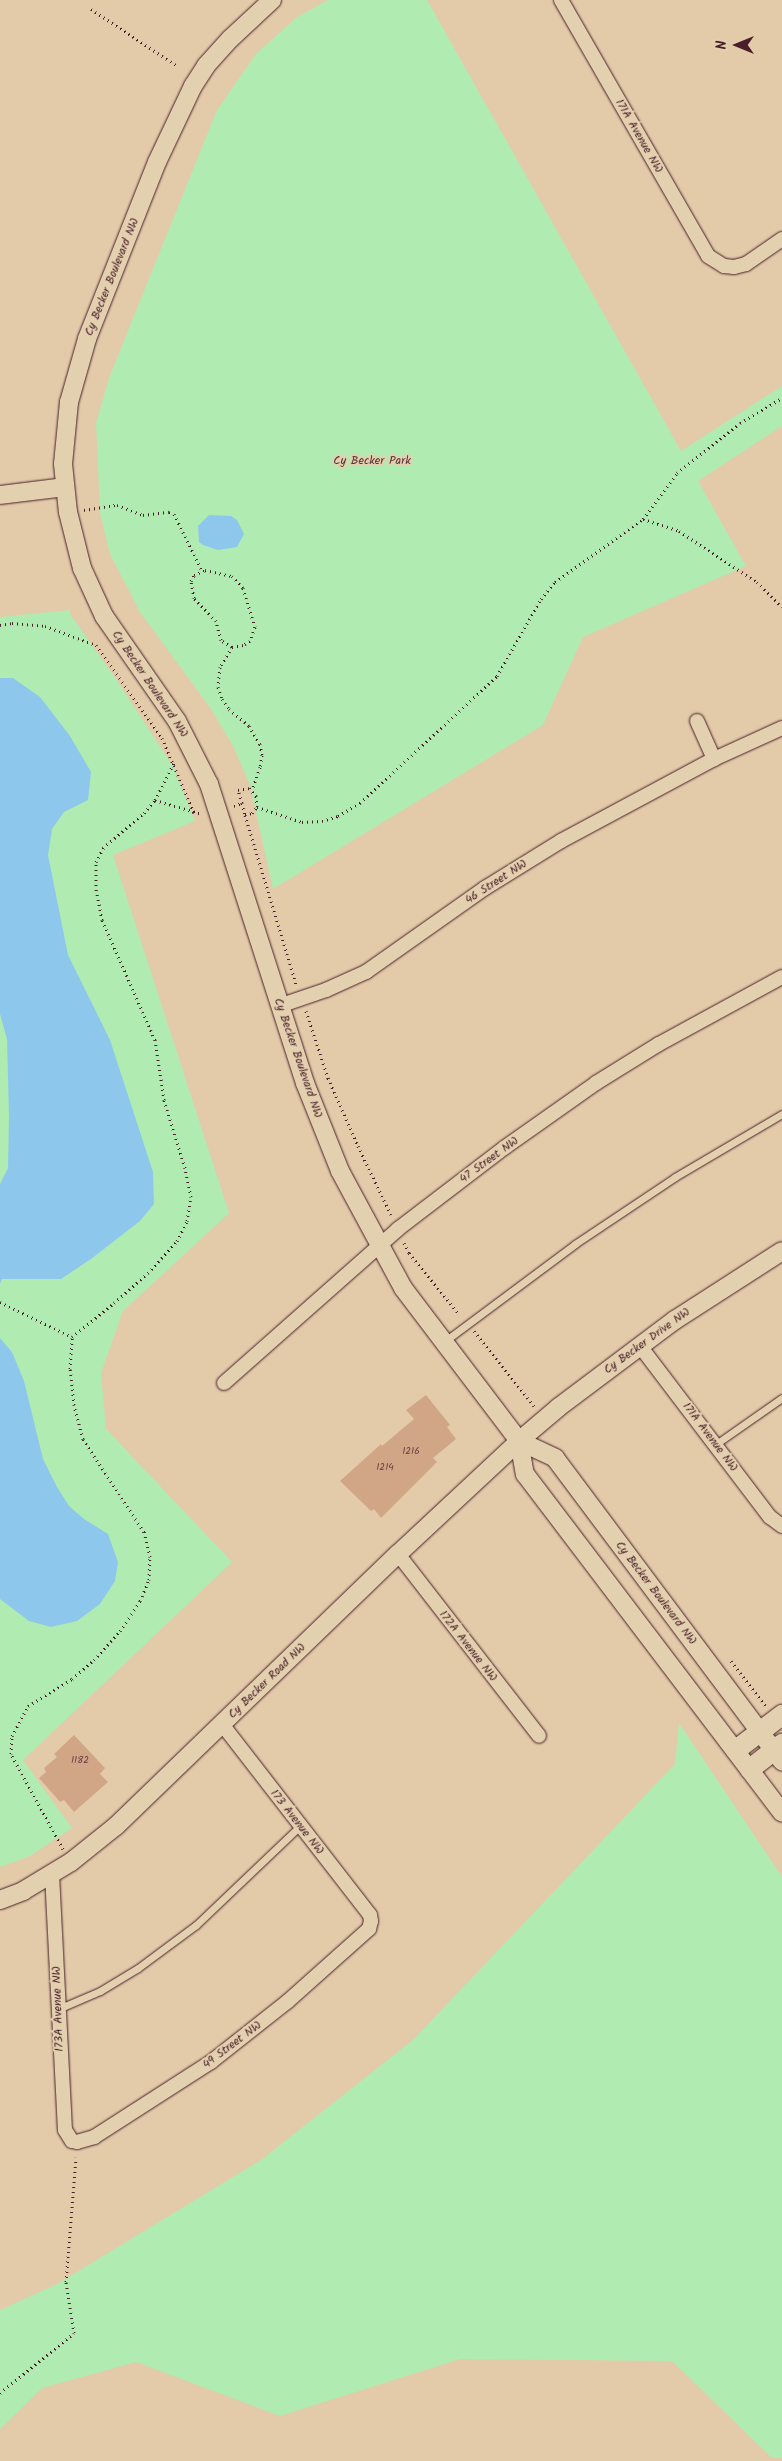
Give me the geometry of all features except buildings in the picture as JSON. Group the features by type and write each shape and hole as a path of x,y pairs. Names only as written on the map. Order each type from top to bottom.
{"main road":[{"path":"736,1750 779,1717"},
{"path":"750,1768 779,1751"}],"street":[{"name":"Cy Becker Boulevard NW","path":"272,0 230,38 206,66 175,121 157,162 76,371 64,435 65,487 68,512 82,568 92,594 104,616 177,721 192,748 219,811 279,1006 305,1083 340,1171 378,1245 403,1288 519,1441 525,1474 750,1768 782,1813"},
{"name":"171A Avenue NW","path":"561,0 708,256 724,266 734,267 746,264 782,239"},
{"path":"0,495 65,487"},
{"path":"697,721 714,759"},
{"name":"46 Street NW","path":"279,1006 366,972 485,888 552,846 714,759 782,728"},
{"name":"47 Street NW","path":"224,1383 398,1228 504,1148 596,1083 659,1044 782,977"},
{"name":"Cy Becker Drive NW","path":"519,1441 599,1375 699,1304 782,1251"},
{"name":"171A Avenue NW","path":"640,1346 770,1517 782,1526"},
{"name":"Cy Becker Boulevard NW","path":"519,1441 555,1458 760,1732 779,1751"},
{"name":"Cy Becker Road NW","path":"0,1900 23,1891 71,1862 116,1826 398,1554 519,1441"},
{"name":"172A Avenue NW","path":"398,1554 539,1736"},
{"name":"173 Avenue NW","path":"222,1724 366,1910 371,1921"},
{"name":"173A Avenue NW","path":"52,1874 64,2130 75,2141"},
{"name":"49 Street NW","path":"75,2141 94,2137 211,2062 287,2002 369,1928 371,1921"}],"lane":[{"path":"444,1342 575,1244 675,1177 782,1114"},
{"path":"716,1444 782,1398"},
{"path":"58,2009 100,1992 138,1968 196,1924 300,1826"}],"path":[{"path":"91,10 176,66"},
{"path":"257,807 302,822 322,821 338,816 360,803 497,676 541,599 555,582 643,519 677,473 740,423 782,398"},
{"path":"68,512 117,505 143,515 169,512 174,514 202,571"},
{"path":"643,519 679,532 757,582 782,607"},
{"path":"202,571 214,571 232,576 239,581 247,596 254,635 243,646 232,647 220,640 216,620 194,598 191,581 194,575 202,571"},
{"path":"0,625 12,623 45,626 96,645 146,713 174,763 194,813"},
{"path":"232,647 220,667 218,687 222,699 229,709 249,726 260,744 262,755 252,790"},
{"path":"71,1862 11,1754 12,1736 28,1706 72,1679 94,1660 120,1631 140,1601 149,1580 150,1557 144,1532 83,1439 73,1396 70,1369 72,1337 148,1273 177,1241 187,1221 191,1197 185,1168 164,1100 155,1040 102,920 96,890 96,862 103,848 144,813 154,800 174,763"},
{"path":"245,814 252,813 257,807 256,796 252,790 244,788 238,790 245,814 301,998 328,1078 408,1253 545,1420"},
{"path":"154,800 199,814 219,811 242,803"},
{"path":"0,1302 72,1337"},
{"path":"729,1658 779,1717"},
{"path":"0,2393 74,2333 66,2282 75,2141"}],"green space":[{"name":"Cy Becker Park","path":"328,0 427,0 681,451 782,386 782,426 698,481 746,566 583,637 543,725 273,889 250,785 233,746 211,709 140,612 110,554 100,513 96,423 109,378 217,110 256,54 297,17"},
{"path":"70,610 70,614 116,679 174,768 195,821 113,855 229,1213 123,1311 101,1373 106,1429 232,1562 23,1760 72,1828 30,1856 0,1867 0,617"},
{"path":"679,1723 782,1877 782,2458 772,2458 672,2361 460,2359 280,2416 136,2362 42,2388 0,2429 0,2310 57,2284 261,2160 413,2040 675,1764"}],"water":[{"path":"209,515 231,516 237,520 244,534 237,547 218,550 199,542 198,526"},
{"path":"0,678 13,678 40,697 70,736 91,772 88,800 64,812 52,829 48,855 68,955 110,1040 153,1172 154,1204 140,1221 91,1259 61,1279 2,1279 0,1284 0,1184 8,1168 9,1117 7,1039 0,1014"},
{"path":"0,1338 12,1352 24,1381 43,1459 57,1487 69,1506 84,1519 108,1534 118,1562 115,1581 100,1604 77,1621 51,1627 29,1621 0,1599"}]}
